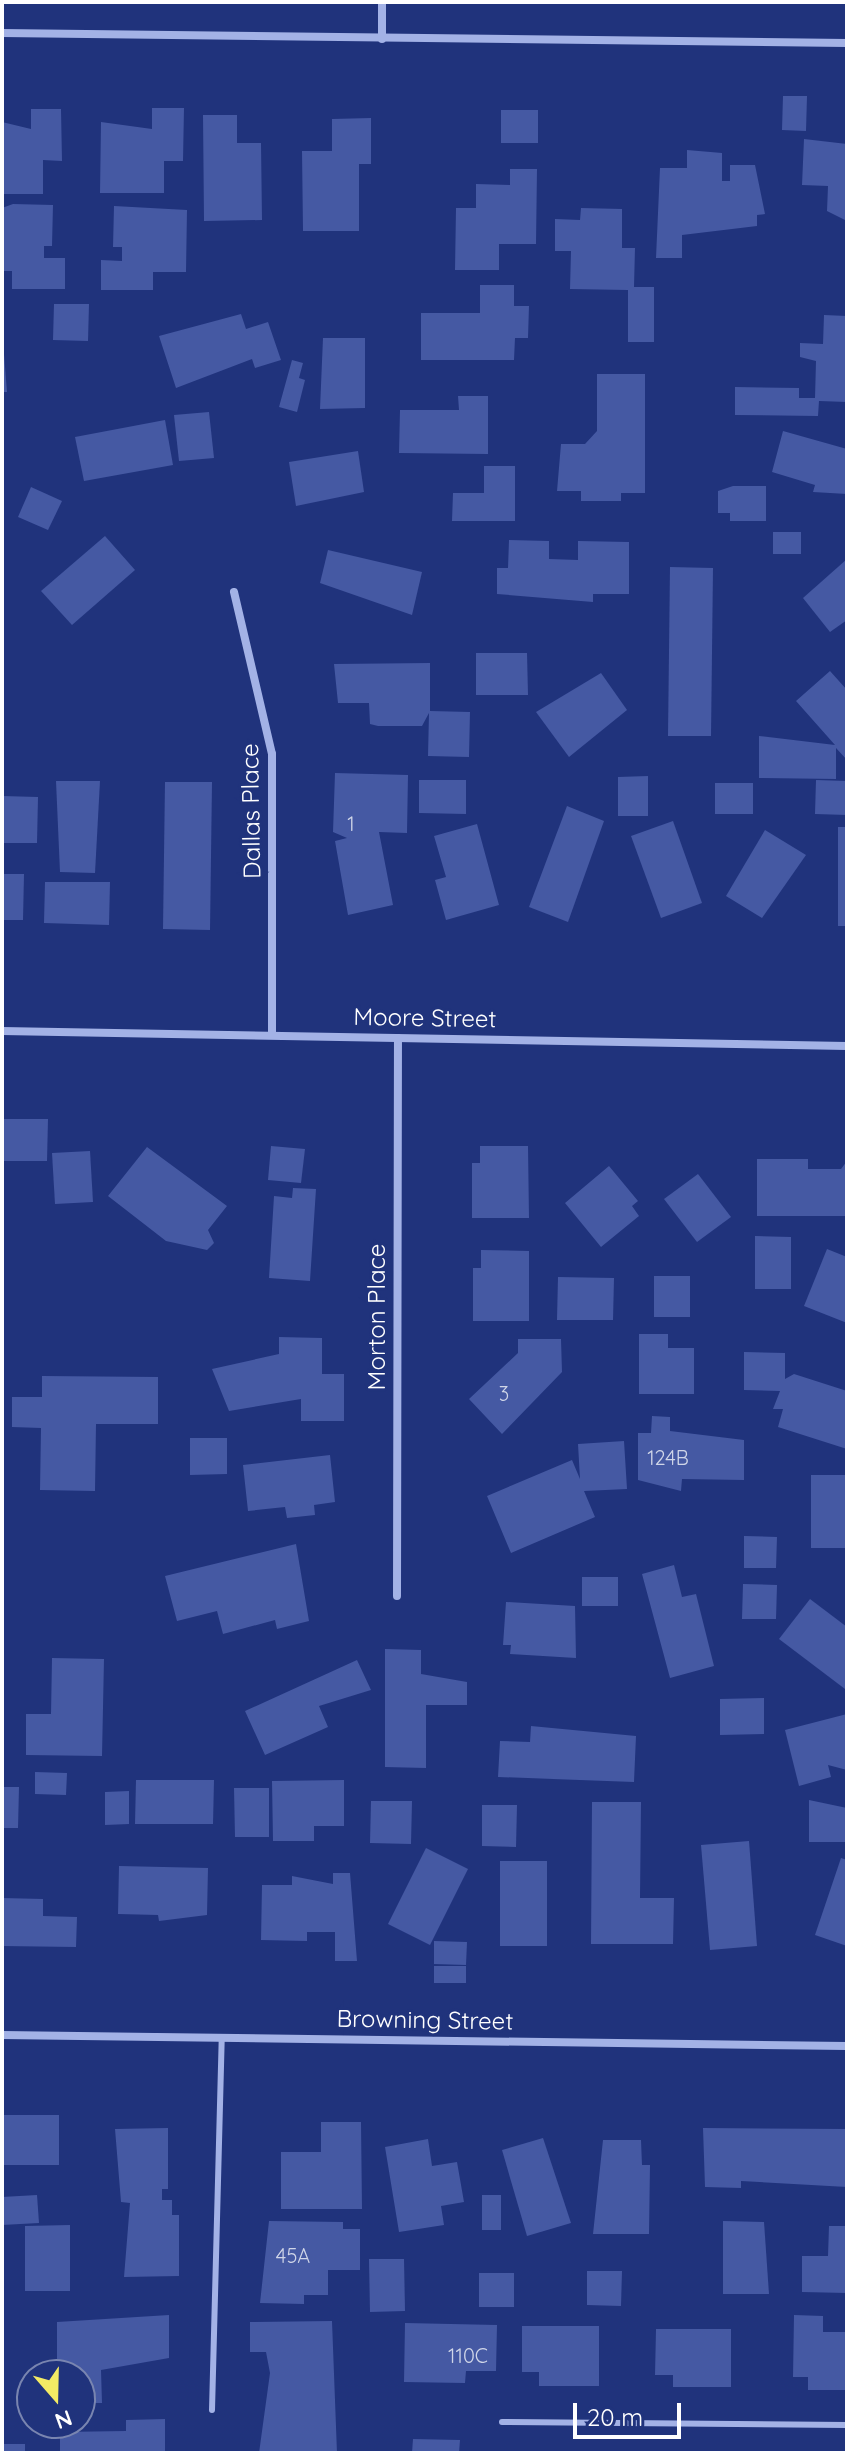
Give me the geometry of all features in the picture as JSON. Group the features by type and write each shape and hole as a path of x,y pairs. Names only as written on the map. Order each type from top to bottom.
{"street":[{"path":"382,2 382,39"},
{"path":"2,33 847,43"},
{"name":"Dallas Place","path":"234,592 272,754 272,1033"},
{"name":"Moore Street","path":"2,1031 272,1033 847,1046"},
{"name":"Morton Place","path":"397,1596 398,1038"},
{"name":"Browning Street","path":"2,2035 847,2046"}],"lane":[{"path":"212,2410 222,2038"},
{"path":"502,2422 847,2425"}],"building":[{"path":"783,96 807,96 806,131 782,130"},
{"path":"152,108 184,108 183,161 164,161 164,193 100,193 101,122 152,129"},
{"path":"31,109 61,109 62,161 43,160 43,194 2,194 2,122 31,129"},
{"path":"501,110 538,110 538,143 501,143"},
{"path":"203,115 237,115 237,143 261,143 262,220 204,221"},
{"path":"371,118 371,164 359,164 359,231 303,231 302,151 332,151 332,119"},
{"path":"804,139 847,144 847,221 827,211 828,186 802,185"},
{"path":"687,150 722,153 722,181 730,181 730,165 755,165 765,214 757,215 757,226 682,235 682,258 656,258 660,168 687,168"},
{"path":"510,169 537,169 536,244 499,244 499,270 455,270 456,208 476,208 476,184 510,185"},
{"path":"13,204 53,205 52,246 44,246 44,258 65,258 65,289 12,289 12,271 2,271 2,208"},
{"path":"114,206 187,210 186,272 153,272 153,290 101,290 101,260 122,261 122,247 113,247"},
{"path":"581,208 622,209 622,248 635,248 634,287 654,287 654,342 628,342 628,290 570,289 571,251 555,251 555,219 580,220"},
{"path":"480,285 514,285 514,306 529,306 528,338 515,338 514,360 421,360 421,313 480,313"},
{"path":"54,304 89,304 88,341 53,340"},
{"path":"241,314 246,329 268,322 281,360 255,368 252,359 176,388 159,336"},
{"path":"824,315 847,316 847,402 819,401 818,416 735,415 735,387 799,388 799,398 815,398 816,361 800,357 800,343 823,344"},
{"path":"2,329 7,392 2,392"},
{"path":"323,338 365,338 365,408 320,409"},
{"path":"292,360 303,363 299,378 305,380 297,412 279,407"},
{"path":"597,374 645,374 645,493 621,493 621,501 581,501 581,491 557,491 561,444 585,444 597,431"},
{"path":"458,396 488,396 488,454 399,453 400,410 459,410"},
{"path":"209,412 214,458 179,461 174,415"},
{"path":"165,420 173,465 84,481 75,437"},
{"path":"783,431 847,449 847,494 813,492 815,485 772,472"},
{"path":"358,451 364,492 296,506 289,462"},
{"path":"484,466 515,466 515,521 452,521 453,493 484,493"},
{"path":"733,486 766,486 766,521 730,521 730,513 718,513 718,491"},
{"path":"31,487 62,501 48,530 18,517"},
{"path":"773,532 801,532 801,554 773,554"},
{"path":"105,536 135,570 72,625 41,591"},
{"path":"509,540 549,541 549,559 578,560 578,541 629,542 629,594 593,594 593,602 497,594 497,568 508,568"},
{"path":"328,550 422,572 412,615 320,583"},
{"path":"847,559 847,620 830,632 803,598"},
{"path":"670,567 713,568 711,736 668,736"},
{"path":"476,653 527,653 528,695 476,695"},
{"path":"430,663 430,711 470,712 469,757 428,756 429,713 422,726 378,726 370,724 369,703 338,703 334,664"},
{"path":"830,671 847,690 847,760 836,748 836,779 759,778 759,736 835,745 796,701"},
{"path":"601,673 627,710 569,757 536,712"},
{"path":"335,773 408,775 407,833 379,832 393,905 348,915 335,841 347,838 333,832"},
{"path":"648,776 648,816 618,816 618,777"},
{"path":"419,780 466,780 466,814 419,813"},
{"path":"816,780 847,781 847,815 815,814"},
{"path":"56,781 100,781 95,873 60,872"},
{"path":"165,782 212,782 210,930 163,929"},
{"path":"715,783 753,783 753,814 715,814"},
{"path":"2,796 38,797 37,843 2,843"},
{"path":"567,806 604,821 568,922 529,907"},
{"path":"673,821 702,903 661,918 631,836"},
{"path":"477,824 499,905 446,920 435,880 446,877 434,836"},
{"path":"838,827 847,827 847,926 838,926"},
{"path":"765,830 806,855 762,918 726,896"},
{"path":"2,874 24,874 23,920 2,920"},
{"path":"45,882 110,882 109,925 44,923"},
{"path":"2,1119 48,1119 47,1161 2,1161"},
{"path":"271,1146 305,1149 301,1183 268,1180"},
{"path":"480,1146 528,1146 529,1218 472,1218 472,1163 480,1163"},
{"path":"147,1147 227,1206 208,1230 214,1243 207,1250 166,1241 108,1196"},
{"path":"90,1151 93,1202 55,1204 52,1153"},
{"path":"757,1159 808,1159 808,1169 841,1169 847,1161 847,1216 757,1216"},
{"path":"609,1166 638,1201 632,1206 639,1216 601,1247 565,1203"},
{"path":"698,1174 731,1217 697,1242 664,1199"},
{"path":"293,1188 316,1189 310,1281 269,1278 274,1196 292,1198"},
{"path":"755,1236 791,1237 791,1289 755,1289"},
{"path":"827,1249 847,1257 847,1323 804,1306"},
{"path":"481,1250 529,1251 529,1321 473,1321 473,1268 481,1268"},
{"path":"654,1276 690,1276 690,1317 654,1317"},
{"path":"558,1277 614,1278 613,1320 557,1320"},
{"path":"639,1334 668,1334 668,1348 694,1348 694,1394 639,1394"},
{"path":"279,1337 322,1338 322,1374 344,1374 344,1421 301,1421 301,1399 229,1411 212,1369 279,1354"},
{"path":"518,1339 561,1339 562,1372 502,1434 469,1399 518,1353"},
{"path":"744,1352 785,1353 785,1379 794,1374 847,1391 847,1449 778,1427 783,1409 773,1409 780,1391 744,1390"},
{"path":"42,1376 158,1377 158,1424 96,1424 95,1491 40,1490 41,1428 12,1427 12,1397 42,1397"},
{"path":"652,1416 670,1417 670,1431 744,1440 744,1480 682,1479 681,1491 638,1480 638,1433 651,1433"},
{"path":"190,1438 227,1438 227,1474 190,1475"},
{"path":"624,1441 627,1489 584,1491 595,1517 511,1553 487,1496 572,1460 580,1479 578,1444"},
{"path":"330,1455 335,1502 314,1505 315,1515 287,1518 285,1507 248,1511 243,1465"},
{"path":"811,1475 847,1475 847,1548 811,1548"},
{"path":"744,1536 777,1537 776,1568 744,1568"},
{"path":"296,1544 309,1621 277,1629 275,1620 223,1634 217,1611 177,1621 165,1576"},
{"path":"674,1565 682,1597 696,1594 714,1666 670,1678 642,1574"},
{"path":"582,1577 618,1577 618,1606 582,1606"},
{"path":"743,1584 777,1585 776,1619 742,1619"},
{"path":"810,1599 847,1627 845,1689 779,1639"},
{"path":"506,1602 575,1606 576,1658 510,1654 511,1645 503,1645"},
{"path":"385,1649 421,1650 421,1674 467,1682 467,1705 426,1705 426,1768 385,1767"},
{"path":"52,1658 104,1659 102,1756 26,1755 26,1714 51,1714"},
{"path":"357,1660 371,1690 319,1706 328,1727 265,1755 245,1711"},
{"path":"764,1698 764,1734 720,1735 720,1699"},
{"path":"847,1714 847,1770 828,1765 831,1777 799,1786 785,1730"},
{"path":"531,1726 636,1736 634,1782 498,1777 500,1741 530,1742"},
{"path":"35,1772 67,1773 66,1795 35,1794"},
{"path":"136,1780 214,1780 213,1824 135,1824"},
{"path":"344,1780 344,1826 314,1826 314,1841 273,1841 272,1781"},
{"path":"2,1787 19,1787 18,1828 2,1828"},
{"path":"234,1788 269,1788 269,1837 235,1837"},
{"path":"129,1791 129,1824 105,1825 105,1792"},
{"path":"809,1800 847,1808 847,1842 809,1842"},
{"path":"371,1801 412,1801 411,1844 370,1843"},
{"path":"592,1802 641,1802 640,1898 674,1898 673,1944 591,1944"},
{"path":"482,1805 517,1805 516,1847 482,1846"},
{"path":"749,1841 757,1946 710,1950 701,1845"},
{"path":"426,1848 468,1869 430,1945 388,1924"},
{"path":"841,1858 847,1860 847,1946 815,1935"},
{"path":"500,1861 547,1861 547,1946 500,1946"},
{"path":"119,1866 208,1868 207,1915 159,1921 158,1915 118,1914"},
{"path":"333,1873 350,1873 357,1961 335,1961 335,1932 307,1932 307,1941 261,1940 262,1885 292,1885 292,1876 333,1884"},
{"path":"2,1898 43,1899 43,1916 77,1917 76,1947 2,1946"},
{"path":"434,1941 467,1942 466,1965 434,1964"},
{"path":"434,1966 466,1966 466,1983 434,1983"},
{"path":"2,2115 59,2115 59,2165 2,2165"},
{"path":"321,2122 361,2122 362,2209 281,2209 281,2152 321,2152"},
{"path":"168,2128 168,2189 162,2189 162,2200 172,2200 172,2215 179,2215 179,2276 124,2277 130,2203 121,2202 115,2129"},
{"path":"703,2128 847,2129 847,2187 741,2181 741,2188 705,2187"},
{"path":"543,2138 571,2223 527,2236 502,2150"},
{"path":"428,2139 432,2166 457,2162 464,2202 441,2206 444,2225 399,2232 385,2147"},
{"path":"603,2140 641,2140 642,2165 650,2165 649,2234 593,2234"},
{"path":"37,2195 39,2223 2,2225 2,2197"},
{"path":"482,2195 501,2195 501,2230 482,2230"},
{"path":"269,2221 343,2222 343,2229 360,2229 360,2270 328,2270 328,2295 304,2295 304,2304 260,2303"},
{"path":"723,2221 764,2222 769,2294 723,2294"},
{"path":"70,2225 70,2291 25,2291 25,2226"},
{"path":"829,2226 847,2226 847,2293 802,2292 802,2256 828,2256"},
{"path":"369,2259 404,2259 405,2311 370,2312"},
{"path":"587,2271 622,2271 621,2306 587,2305"},
{"path":"479,2273 514,2273 514,2307 479,2307"},
{"path":"169,2315 169,2358 101,2370 102,2403 96,2403 96,2359 57,2359 57,2322"},
{"path":"794,2315 823,2316 823,2332 847,2332 847,2390 808,2390 808,2377 793,2377"},
{"path":"332,2321 337,2453 259,2453 270,2373 266,2352 250,2352 250,2322"},
{"path":"405,2323 497,2325 496,2371 466,2371 465,2383 404,2382"},
{"path":"522,2326 599,2326 599,2386 539,2386 539,2372 522,2372"},
{"path":"656,2329 731,2329 731,2387 673,2387 673,2375 655,2375"},
{"path":"165,2419 165,2453 60,2453 60,2439 96,2439 96,2431 126,2431 126,2420"},
{"path":"413,2439 460,2440 459,2453 412,2453"},
{"path":"2,2444 25,2444 25,2453 2,2453"}]}
